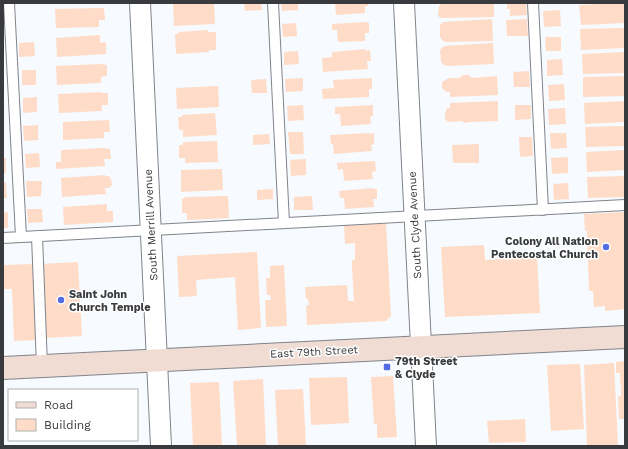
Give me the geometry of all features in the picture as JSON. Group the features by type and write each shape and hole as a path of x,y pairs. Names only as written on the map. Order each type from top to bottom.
{"main road":[{"name":"East 79th Street","path":"3,368 625,336"}],"street":[{"name":"South Merrill Avenue","path":"140,3 161,446"},
{"name":"South Clyde Avenue","path":"404,3 426,446"}],"lane":[{"path":"9,3 21,237"},
{"path":"273,3 284,223"},
{"path":"533,3 543,210"},
{"path":"3,238 625,205"},
{"path":"37,236 42,366"}],"building":[{"path":"214,3 215,24 174,26 173,4"},
{"path":"244,3 261,3 262,10 245,11"},
{"path":"281,3 298,3 298,10 282,11"},
{"path":"335,3 368,3 368,6 365,6 365,13 336,15"},
{"path":"445,3 494,3 494,17 441,18 438,16 439,6"},
{"path":"507,3 526,3 527,15 510,16 510,9 507,9"},
{"path":"625,3 625,23 581,25 579,5"},
{"path":"104,8 105,20 99,20 99,27 56,28 55,9"},
{"path":"560,10 561,26 544,27 543,11"},
{"path":"492,19 493,41 447,42 443,41 440,37 440,25 443,22"},
{"path":"527,19 528,36 507,36 506,20"},
{"path":"296,23 297,36 283,37 282,24"},
{"path":"369,23 369,33 365,33 365,41 338,42 337,30 332,30 332,24"},
{"path":"625,28 625,48 581,50 580,29"},
{"path":"208,30 208,32 216,32 216,50 209,50 209,52 176,54 175,34 179,34 178,32"},
{"path":"100,35 100,43 106,42 106,54 57,57 56,38"},
{"path":"545,37 561,37 561,51 546,51"},
{"path":"34,42 35,56 19,57 19,43"},
{"path":"493,43 494,64 448,66 441,62 440,50 444,46"},
{"path":"366,49 366,51 370,50 371,61 367,61 368,69 323,72 322,58 332,57 332,52"},
{"path":"298,51 299,64 284,65 284,52"},
{"path":"625,52 625,73 583,74 582,54"},
{"path":"562,59 563,75 547,76 547,60"},
{"path":"107,65 107,76 101,77 101,83 57,85 56,66"},
{"path":"22,70 36,70 36,85 22,85"},
{"path":"529,71 530,87 514,87 513,72"},
{"path":"463,75 469,75 471,78 497,76 498,95 450,97 450,92 446,92 442,88 442,82 449,78 459,78"},
{"path":"625,76 625,96 583,97 583,77"},
{"path":"303,78 303,91 286,92 285,79"},
{"path":"372,78 372,89 369,89 369,97 323,99 322,89 334,88 333,80"},
{"path":"266,79 267,93 252,93 251,80"},
{"path":"564,84 565,100 549,101 548,85"},
{"path":"218,86 219,107 177,109 176,88"},
{"path":"108,93 108,105 102,105 102,111 59,113 58,94"},
{"path":"37,97 37,112 23,113 23,98"},
{"path":"498,101 498,121 464,123 462,121 448,122 445,119 445,113 447,108 450,108 450,103"},
{"path":"625,101 625,122 585,124 584,103"},
{"path":"303,105 304,120 288,121 287,106"},
{"path":"373,105 373,116 370,117 371,124 341,126 340,114 335,114 335,107"},
{"path":"515,105 531,105 531,119 515,120"},
{"path":"565,108 566,124 549,125 548,109"},
{"path":"215,113 217,135 183,137 183,130 179,130 178,117 182,117 182,115"},
{"path":"109,120 110,132 104,132 104,138 63,140 63,122"},
{"path":"38,125 38,140 24,141 23,126"},
{"path":"625,126 625,146 586,147 585,127"},
{"path":"288,132 303,132 304,154 290,154"},
{"path":"374,133 374,144 371,145 372,151 334,154 330,135"},
{"path":"550,133 566,133 567,148 551,149"},
{"path":"269,134 270,144 253,145 253,135"},
{"path":"519,137 532,137 533,156 520,157"},
{"path":"217,141 218,162 185,163 185,158 179,158 179,145 183,145 183,142"},
{"path":"479,144 479,163 453,163 452,145"},
{"path":"110,149 111,159 104,159 105,166 56,169 56,162 61,162 61,150"},
{"path":"625,150 625,170 587,172 586,152"},
{"path":"39,153 40,167 26,168 25,154"},
{"path":"568,157 568,173 552,174 551,158"},
{"path":"3,158 6,158 6,173 3,174"},
{"path":"306,159 306,175 291,176 290,160"},
{"path":"375,161 376,171 372,172 373,179 344,181 343,169 338,170 337,163"},
{"path":"222,169 223,190 181,192 181,170"},
{"path":"109,176 112,185 109,188 105,188 106,194 62,197 61,178"},
{"path":"625,176 625,197 588,198 587,177"},
{"path":"26,181 42,181 41,196 27,197"},
{"path":"6,182 7,198 3,198 3,183"},
{"path":"568,183 569,199 554,200 553,184"},
{"path":"373,188 377,189 377,199 373,199 374,207 345,209 344,198 340,198 339,191"},
{"path":"273,189 273,199 257,200 257,190"},
{"path":"228,196 229,218 187,220 187,213 182,213 182,199 186,197"},
{"path":"312,196 313,210 294,210 294,197"},
{"path":"107,204 107,211 113,211 113,222 64,225 63,207"},
{"path":"27,209 42,209 43,222 28,223"},
{"path":"8,212 8,228 3,228 3,213"},
{"name":"Colony All Nation Pentecostal Church","path":"625,212 625,309 605,311 605,306 594,307 593,291 589,291 587,231 585,231 584,214"},
{"path":"386,223 391,316 386,321 307,325 306,306 309,305 308,299 306,299 305,287 347,285 348,301 354,301 352,260 355,260 355,243 345,244 344,225"},
{"path":"484,245 485,260 537,257 540,313 445,317 441,247"},
{"path":"257,252 261,328 238,330 235,277 196,280 197,296 179,297 177,256"},
{"name":"Saint John Church Temple","path":"78,262 82,336 44,338 40,264"},
{"path":"34,264 38,340 14,341 12,289 3,289 3,265"},
{"path":"284,265 287,326 266,327 265,300 271,300 270,295 267,295 266,278 270,278 270,266"},
{"path":"625,361 625,419 619,419 618,396 621,396 620,373 616,373 616,362"},
{"path":"614,363 618,446 587,446 584,365"},
{"path":"580,364 584,429 551,431 547,365"},
{"path":"393,376 397,437 377,438 377,424 374,424 371,377"},
{"path":"347,377 349,423 311,425 309,378"},
{"path":"263,379 266,446 237,446 233,381"},
{"path":"219,382 222,446 193,446 190,383"},
{"path":"303,389 306,446 278,446 275,390"},
{"path":"525,419 526,442 489,443 487,421"}],"place":[{"name":"Colony All Nation Pentecostal Church","path":"606,247"},
{"name":"Saint John Church Temple","path":"61,300"},
{"name":"79th Street & Clyde","path":"387,367"}]}
